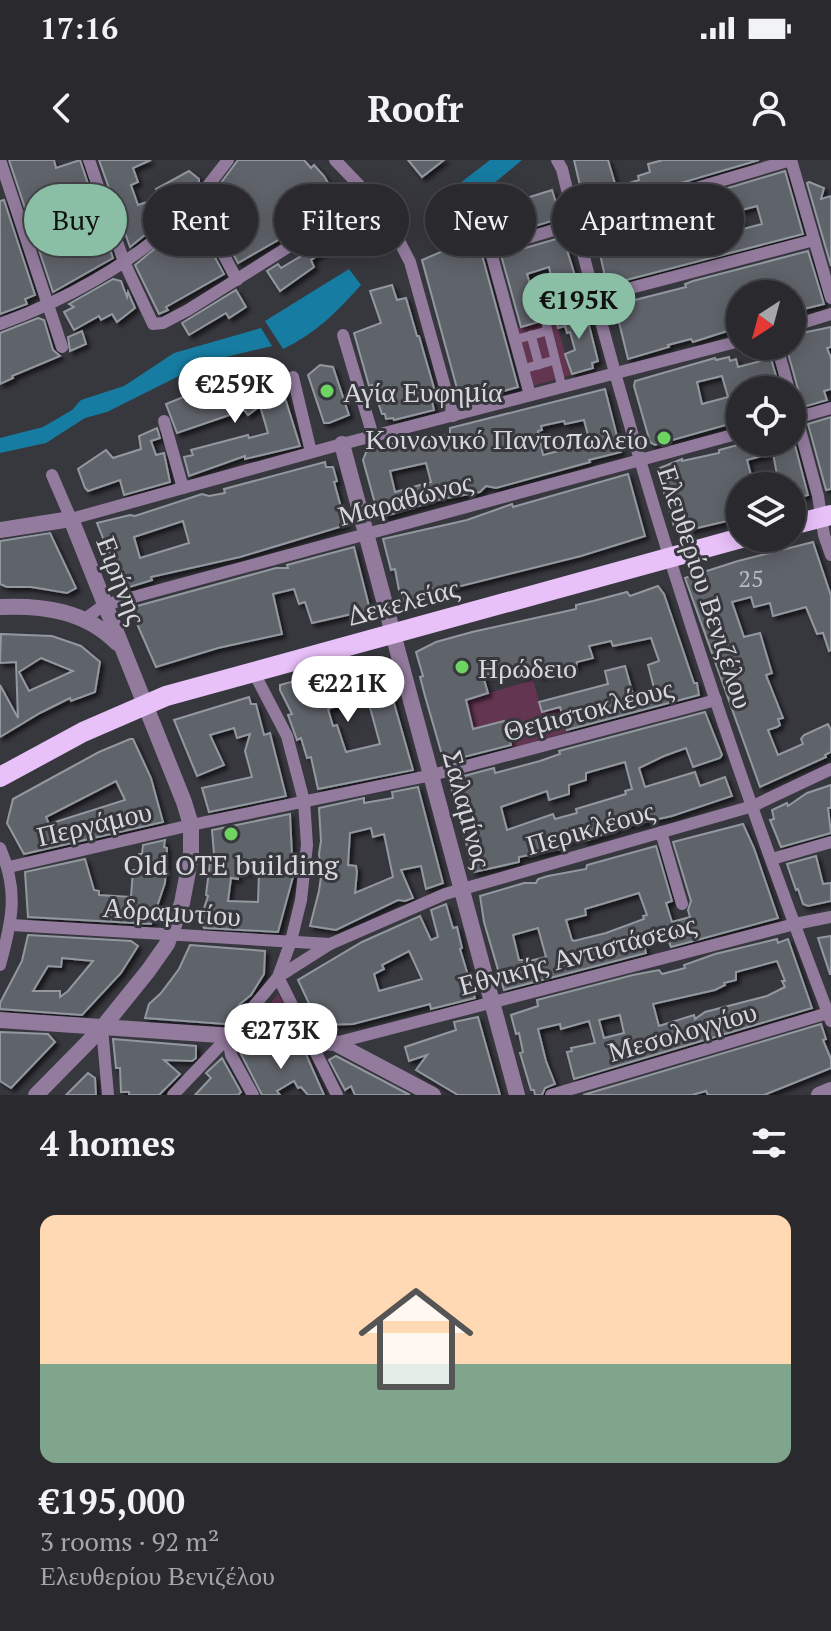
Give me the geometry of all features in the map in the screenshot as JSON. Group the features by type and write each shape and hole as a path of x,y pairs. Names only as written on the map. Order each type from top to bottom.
{"main road":[{"path":"806,522 826,517"},
{"name":"Δεκελείας","path":"0,777 75,736 146,703 726,542"}],"street":[{"path":"0,160 62,347"},
{"path":"89,160 124,262 153,324 163,323 188,310 275,256"},
{"path":"209,184 228,160"},
{"path":"335,160 383,210 410,262 453,416"},
{"name":"Ελευθερίου Βενιζέλου","path":"557,160 566,184"},
{"path":"710,184 791,160 831,298"},
{"path":"562,387 543,311 814,240"},
{"path":"0,324 47,304 124,262 143,248"},
{"path":"224,256 237,280"},
{"path":"491,256 530,395"},
{"name":"Ελευθερίου Βενιζέλου","path":"584,256 668,557 753,806 830,1017"},
{"path":"806,322 831,314"},
{"path":"514,340 547,331"},
{"path":"343,335 373,436"},
{"path":"531,335 539,365"},
{"path":"0,530 71,519 311,452 726,345"},
{"path":"523,369 555,360"},
{"path":"293,377 311,452"},
{"path":"806,415 831,408"},
{"path":"164,421 183,488"},
{"name":"Μαραθώνος","path":"86,618 104,605 726,437"},
{"name":"Σαλαμίνος","path":"342,444 517,1095"},
{"path":"806,455 826,517 831,555"},
{"name":"Ειρήνης","path":"52,475 120,647 146,703 191,825"},
{"path":"0,607 37,608 86,618 104,630 120,647"},
{"path":"173,1095 228,1037 278,977 301,900 307,845 304,801 287,736 253,671"},
{"name":"Θεμιστοκλέους","path":"191,825 432,775 716,700"},
{"name":"Περικλέους","path":"278,977 330,944 462,889 753,806 831,769"},
{"path":"36,1095 102,1028 148,971 171,934 188,877 191,825"},
{"name":"Περγάμου","path":"9,867 191,825"},
{"path":"661,832 682,904"},
{"path":"772,859 831,842"},
{"path":"0,848 9,867 13,897 11,925 0,965"},
{"name":"Εθνικής Αντιστάσεως","path":"335,1043 831,917"},
{"name":"Αδραμυτίου","path":"11,925 330,944"},
{"path":"278,977 337,1095"},
{"name":"Μεσολογγίου","path":"551,1095 830,1017"},
{"path":"0,1020 335,1043 433,1095"},
{"path":"102,1028 108,1095"},
{"path":"228,1037 231,1055 253,1095"},
{"path":"819,1095 831,1090"}],"shaded area":[{"path":"555,317 571,375 533,386 517,328"},
{"path":"533,680 542,712 560,707 568,732 512,748 504,721 474,729 465,700"},
{"path":"278,994 298,1028 295,1031 251,1028"}],"water":[{"path":"490,160 522,160 493,184 459,184"},
{"path":"349,269 361,285 325,321 283,349 265,321"},
{"path":"261,328 272,346 209,361 107,412 85,418 46,443 0,453 0,438 43,427 72,410 81,400 124,386 174,353"}],"building":[{"path":"9,160 54,160 56,168 80,160 88,184 24,184 24,205"},
{"path":"99,160 151,160 133,168 138,182 131,185 138,205 143,203 143,237 130,247 127,239 127,184 108,184"},
{"path":"238,160 304,160 311,168 314,165 329,184 274,184 274,242 258,252 258,184 220,184"},
{"path":"408,160 444,160 422,177"},
{"path":"574,160 608,160 615,184 580,184"},
{"path":"663,160 759,160 678,184 626,184 650,172 648,164"},
{"path":"189,171 199,179 199,183 165,184"},
{"path":"785,171 803,234 744,249 744,229 762,224 757,206 744,209 744,184 741,184"},
{"path":"807,183 824,188 821,199 831,196 831,266"},
{"path":"552,190 552,221 536,226 536,195"},
{"path":"4,200 35,295 25,299 27,304 0,314 0,201"},
{"path":"552,240 552,256 569,256 580,292 537,304 534,312 538,322 521,327 501,256 536,256 536,245","holes":["549,267 554,288 533,294 527,274"]},
{"path":"808,251 824,304 806,308 806,280 726,280 726,331 693,342 691,339 668,345 628,359 615,306 622,304 620,300 626,299 627,302 686,287 685,284"},
{"path":"41,256 112,256 113,258 53,292"},
{"path":"146,256 214,256 224,274 159,314 135,265"},
{"path":"234,256 250,256 238,263"},
{"path":"301,256 317,256 311,260 314,267 280,291 267,271 278,264 281,268"},
{"path":"431,256 482,256 518,387 461,403 422,260"},
{"path":"600,256 718,256 607,285"},
{"path":"113,279 121,281 135,308 117,322 112,314 101,320 99,316 74,330 64,312 74,307 69,304"},
{"path":"392,285 397,300 406,298 434,388 429,389 434,410 394,420 386,419 382,414 372,385 369,386 354,333 381,323 370,291"},
{"path":"236,290 246,307 229,318 226,313 189,335 182,323"},
{"path":"585,309 598,361 592,363 593,368 572,374 565,354 575,350 570,332 567,333 565,326 558,328 555,317"},
{"path":"38,318 44,320 53,350 60,356 0,384 0,333"},
{"path":"831,327 831,347 827,348 831,358 831,389 824,391 827,400 806,406 806,376 794,376 790,360 806,360 806,332"},
{"path":"82,331 86,344 70,351 68,337"},
{"path":"715,358 736,360 738,367 771,360 776,376 726,376 726,390 722,376 697,382 702,404 726,398 726,425 655,445 650,442 635,381"},
{"name":"Αγία Ευφημία","path":"320,365 333,367 349,415 329,423 324,423 308,375"},
{"path":"256,381 259,391 281,385 300,446 245,459 245,456 189,476 184,457 193,455 191,450 268,433 260,406 248,415 244,410 177,433 166,404 210,386 218,406 227,404 246,395 242,386"},
{"path":"605,389 621,452 496,488 486,486 480,492 442,499 379,518 363,460 367,450 426,435 450,435 450,428","holes":["584,420 590,443 543,455 538,431 542,430 541,426","426,463 431,482 395,492 390,471"]},
{"path":"831,417 831,489 826,490 808,424"},
{"path":"157,428 160,438 151,441 156,455 164,453 170,482 124,495 120,480 88,491 85,488 78,469 106,450 113,458 141,449 139,436"},
{"path":"726,448 726,456 762,456 747,460 750,472 726,472 726,521 676,533 657,469 682,459 719,453 719,450"},
{"path":"774,456 798,456 802,472 776,472"},
{"path":"325,462 326,467 333,467 346,525 240,557 151,577 152,580 123,589 97,523 135,516 202,494 225,493 224,489","holes":["183,521 189,543 140,558 134,537"]},
{"path":"628,474 645,536 581,556 401,601 395,569 391,570 383,539 467,520 512,504 513,507"},
{"path":"50,533 76,588 67,593 0,584 0,541"},
{"path":"813,542 831,596 831,650 823,633 817,634 806,607 773,616 770,603 754,607 751,597 732,602 744,637 760,633 772,673 766,675 783,718 778,719 780,725 768,730 778,755 803,744 801,739 804,735 828,724 831,752 760,787 685,578 774,552 806,552 806,544"},
{"path":"354,547 370,610 312,623 305,602 299,604 294,589 273,594 282,634 218,648 156,667 130,608 276,568 288,568 287,565"},
{"path":"658,586 664,594 699,695 567,730 560,707 542,712 539,702 608,684 605,671 625,666 633,694 654,688 648,665 659,661 651,638 613,646 611,641 589,646 593,658 577,662 576,668 542,676 538,672 522,676 520,667 483,676 488,693 466,700 473,729 504,721 511,745 444,762 416,652 436,642 472,632 576,609 576,605 627,592 630,596"},
{"path":"1,634 52,636 81,646 100,662 95,692 71,701 70,698 0,737 0,685 18,718 16,662 0,663","holes":["41,658 73,671 29,691 19,672"]},
{"path":"381,657 413,770 318,789 311,757 307,758 301,738 297,740 288,715 292,714 280,685","holes":["366,693 380,744 346,752 328,709 336,706 335,701"]},
{"path":"249,697 251,704 256,704 264,735 270,733 286,796 209,812 202,788 252,777 245,751 250,734 237,738 234,728 210,735 224,765 197,776 174,720"},
{"path":"705,712 722,755 720,758 693,767 686,748 664,756 639,768 645,787 695,772 700,786 725,777 732,796 585,841 582,837 562,843 561,849 519,857 519,862 474,872 449,780 494,768 495,773 540,761 560,754 559,751","holes":["625,762 632,789 625,791 626,794 576,809 577,813 555,819 553,814 507,830 501,807 547,791 549,800 569,794 569,785 586,780 586,773"]},
{"path":"133,739 151,778 163,822 24,854 7,823 13,799 99,752","holes":["116,781 125,800 49,824 46,817"]},
{"path":"831,785 831,808 828,808 831,833 781,847 770,820 774,819 772,810 787,803 788,806 807,793"},
{"path":"418,787 443,883 426,889 421,866 401,870 413,898 398,900 336,930 310,926 323,862 320,862 319,854 319,808 364,798 364,803 393,798 392,792","holes":["371,828 373,837 384,834 393,877 355,893 356,866 348,865 350,833"]},
{"path":"290,814 293,877 278,932 204,928 200,921 208,896 211,854 214,854 212,830","holes":["238,872 259,872 258,902 228,901 231,878 238,879"]},
{"path":"743,824 778,918 671,947 666,935 643,941 646,953 504,990 484,922 480,896 524,883 536,883 538,879 548,876 586,869 587,865 656,846 672,901 666,903 672,922 690,917 688,910 691,901 673,842","holes":["639,893 647,915 643,916 644,919 606,933 572,940 566,920 586,915 585,909","538,928 546,957 525,962 519,960 513,935"]},
{"path":"165,840 165,883 151,924 28,917 25,872 85,859 94,890 99,891 99,895 131,897 133,870 138,870 143,845"},
{"path":"816,856 823,884 831,883 831,901 808,906 803,904 796,890 787,864"},
{"path":"446,904 453,928 457,927 460,949 475,998 431,1009 430,1004 353,1024 319,1025 298,980 362,942 420,916 431,940 438,937 431,910","holes":["409,951 422,979 379,991 374,974 384,969 382,965"]},
{"path":"28,935 131,941 138,946 121,973 82,1015 0,1009 0,1003 22,961","holes":["62,958 93,961 60,997 60,991 33,991 48,966 61,967"]},
{"path":"831,936 831,974 830,974 818,938"},
{"path":"788,939 812,1008 574,1079 567,1052 572,1051 571,1048 595,1043 589,1021 561,1029 560,1024 538,1029 555,1084 545,1088 542,1095 535,1095 531,1090 520,1053 523,1052 519,1033 516,1034 511,1015 538,1006 537,1000 633,975 659,970 662,974 685,968 684,965 715,954","holes":["777,961 785,987 767,996 705,1012 695,1019 694,1015 659,1026 653,1004 715,990 724,983 736,980 736,972","620,1015 624,1033 604,1038 599,1020"]},
{"path":"190,945 265,951 264,974 251,995 225,1024 145,1018 149,1004 179,969"},
{"path":"478,1017 500,1095 458,1095 416,1070 427,1055 409,1061 405,1047 456,1030 454,1022"},
{"path":"821,1024 831,1068 764,1095 708,1095 706,1091 692,1095 583,1095"},
{"path":"0,1032 48,1034 55,1042 11,1088 0,1081"},
{"path":"113,1039 196,1046 196,1058 192,1061 164,1060 180,1074 159,1095 129,1095 129,1092 121,1092 120,1068 116,1068"},
{"path":"243,1048 305,1052 324,1095 308,1095 294,1081 277,1091 280,1095 262,1095 240,1052"},
{"path":"336,1056 410,1095 355,1095 351,1086 345,1090 329,1060"},
{"path":"222,1058 241,1092 238,1095 195,1095 211,1078 206,1073"},
{"path":"88,1073 95,1078 96,1095 66,1095"}],"place":[{"name":"Αγία Ευφημία","path":"327,391"},
{"name":"Κοινωνικό Παντοπωλείο","path":"664,438"},
{"name":"Ηρώδειο","path":"462,667"},
{"name":"Old OTE building","path":"231,834"}]}
